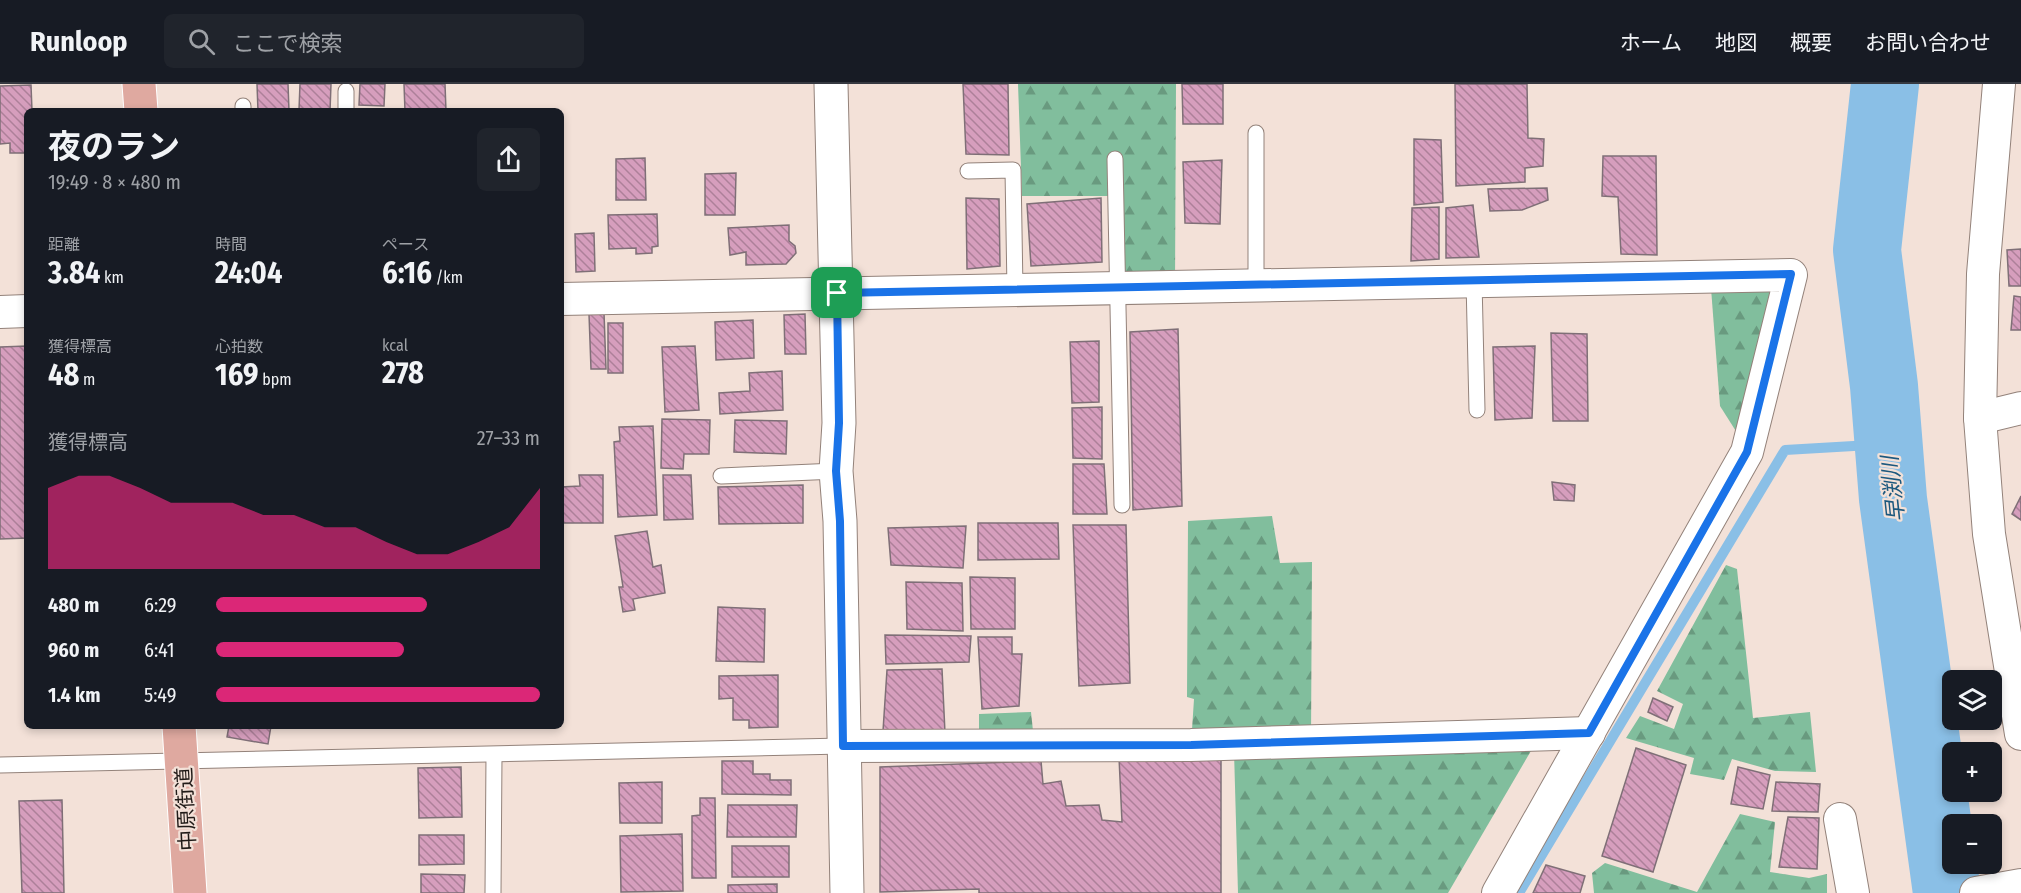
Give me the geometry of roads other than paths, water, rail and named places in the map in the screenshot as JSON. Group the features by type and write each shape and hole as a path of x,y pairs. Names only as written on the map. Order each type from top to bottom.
{"main road":[{"path":"139,84 141,108"},
{"name":"中原街道","path":"179,729 190,893"}],"street":[{"path":"831,84 839,423 836,471 840,521 847,893"},
{"path":"1999,84 1983,274 1980,418 1989,534 2021,734"},
{"path":"564,299 1791,274 1747,452 1498,893"},
{"path":"0,312 24,311"},
{"path":"1980,418 2021,408"},
{"path":"843,746 1191,745 1589,733"},
{"path":"1840,819 1853,893"},
{"path":"1976,893 2021,885"}],"lane":[{"path":"346,91 346,108"},
{"path":"1256,133 1256,285"},
{"path":"1115,159 1122,505"},
{"path":"968,171 1012,170 1015,290"},
{"path":"1474,281 1477,410"},
{"path":"722,476 836,471"},
{"path":"0,765 843,746"},
{"path":"493,893 494,755"}],"waterway":[{"name":"早渕川","path":"1885,84 1867,250 1884,386 1893,499 1947,893"},
{"path":"1519,893 1785,450 1888,444"}]}
